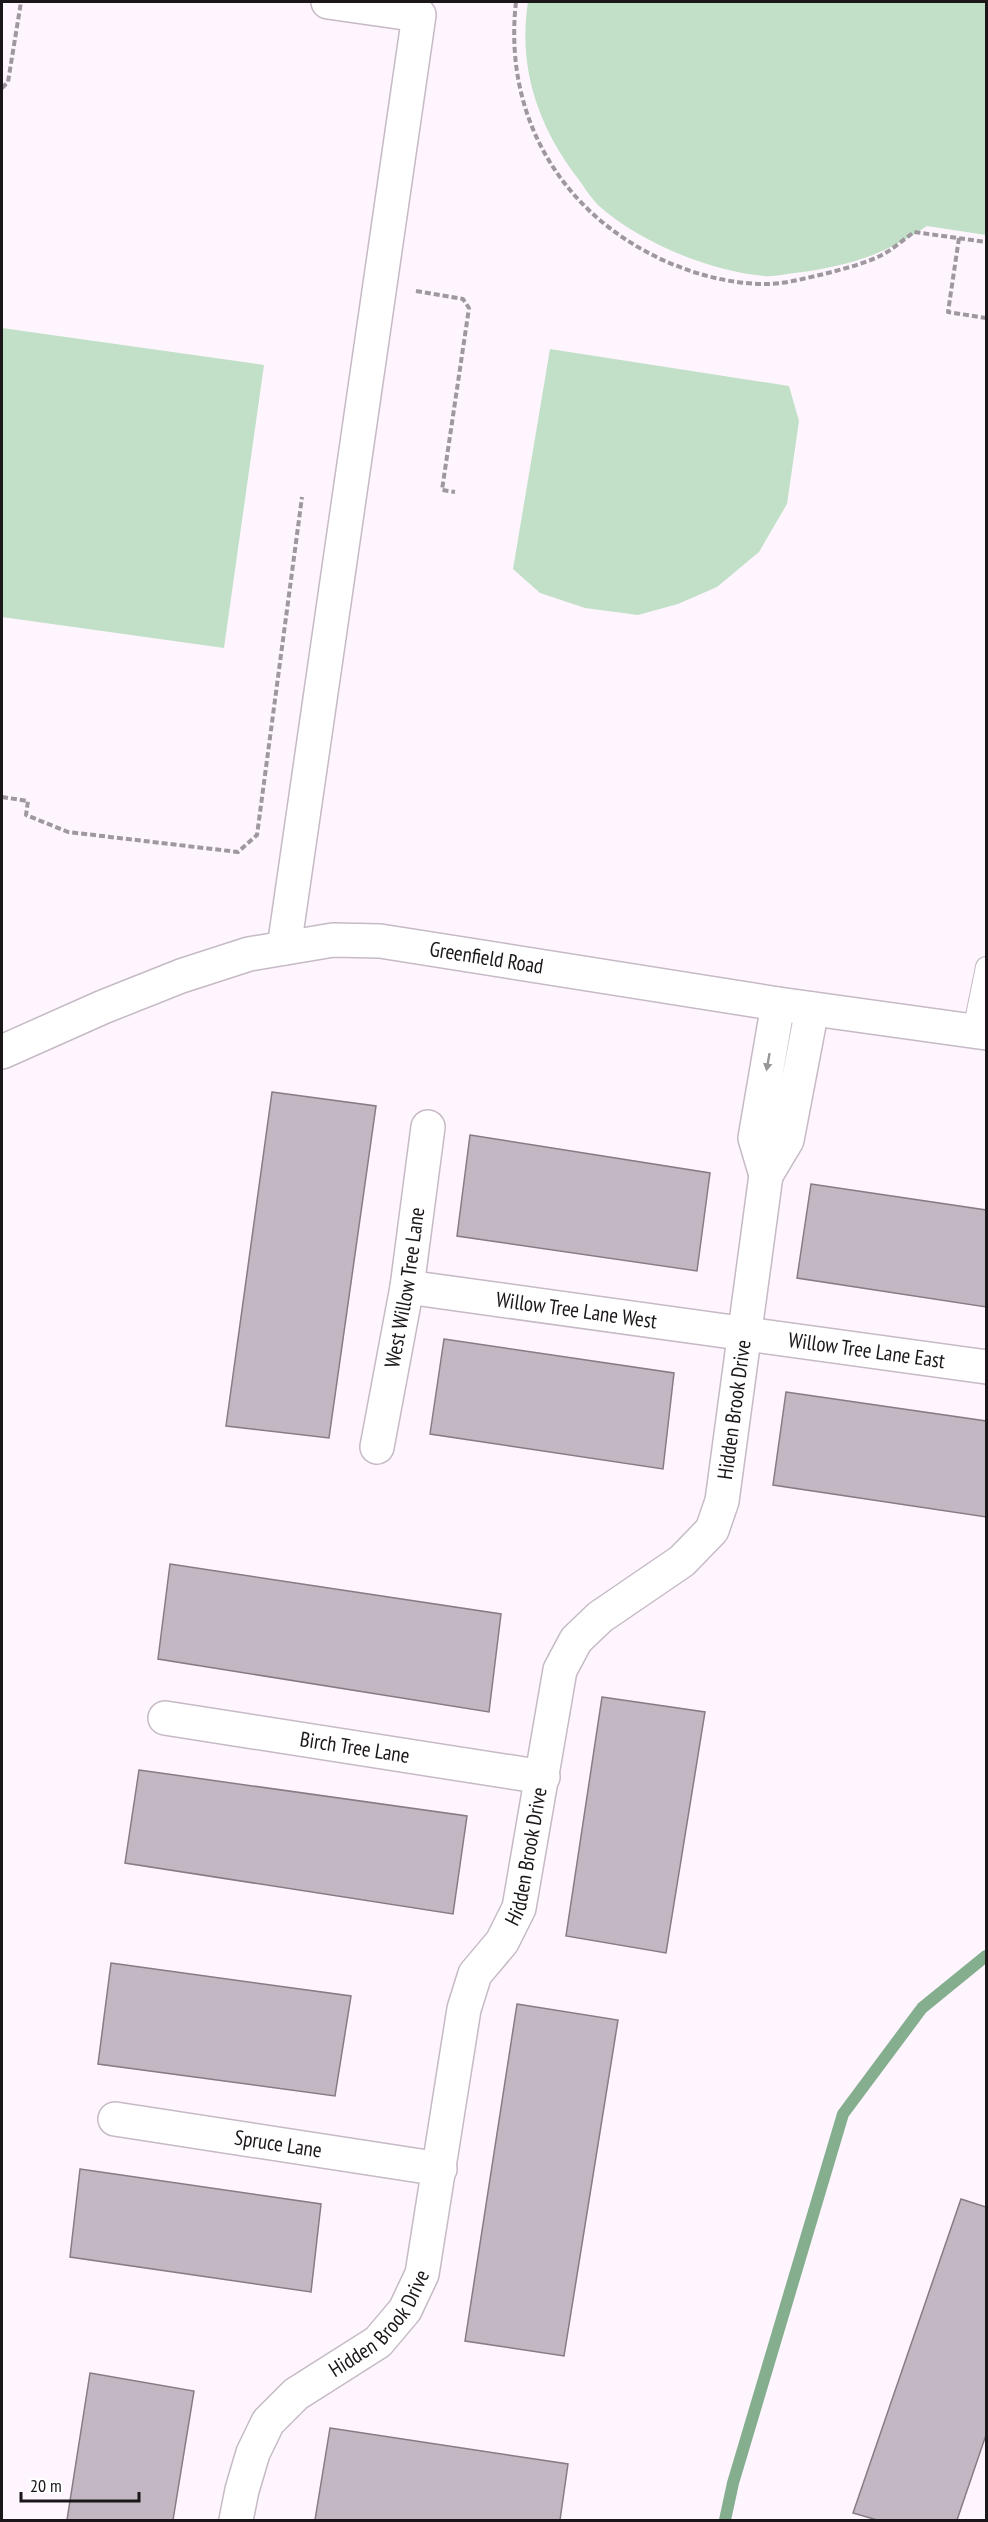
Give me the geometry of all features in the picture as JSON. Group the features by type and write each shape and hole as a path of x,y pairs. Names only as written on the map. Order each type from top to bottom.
{"street":[{"path":"284,948 419,15 399,7 328,2"},
{"name":"Greenfield Road","path":"2,1052 103,1007 181,976 249,954 333,940 380,941 778,1004 980,1032"},
{"name":"Hidden Brook Drive","path":"766,1175 755,1138 778,1004"},
{"name":"Hidden Brook Drive","path":"237,2520 242,2490 253,2453 268,2422 296,2394 378,2342 405,2310 422,2274 464,2009 475,1974 502,1942 519,1908 560,1670 576,1640 600,1617 682,1561 712,1530 722,1501 766,1175 787,1140 812,1009"},
{"name":"West Willow Tree Lane","path":"377,1447 407,1287 428,1127"},
{"name":"Willow Tree Lane West","path":"407,1287 745,1334"},
{"name":"Willow Tree Lane East","path":"745,1334 987,1367"},
{"name":"Birch Tree Lane","path":"165,1718 543,1777"},
{"name":"Spruce Lane","path":"115,2119 440,2169"}],"lane":[{"path":"980,1032 987,967"}],"path":[{"path":"2,88 8,82 21,2"},
{"path":"516,2 514,38 516,68 525,108 537,139 557,173 586,210 635,247 686,270 722,280 767,284 850,268 881,255 914,232 987,242"},
{"path":"959,238 948,312 987,318"},
{"path":"380,285 463,299 469,308 442,490 455,492"},
{"path":"2,797 28,801 26,815 68,832 238,852 257,835 302,498"}],"green space":[{"path":"528,2 986,2 986,235 927,226 895,245 864,258 832,267 776,276 721,268 654,242 634,231 598,205 562,156 551,136 541,115 529,71 526,49"},
{"path":"2,328 264,365 224,648 2,617"},
{"path":"550,349 789,386 799,421 787,504 759,552 717,587 678,604 638,615 585,608 540,593 513,569"}],"building":[{"path":"272,1092 376,1106 329,1438 226,1426"},
{"path":"470,1135 710,1173 697,1271 457,1236"},
{"path":"811,1184 986,1210 986,1307 797,1278"},
{"path":"444,1339 674,1373 663,1469 430,1434"},
{"path":"786,1392 986,1421 986,1517 773,1485"},
{"path":"170,1564 501,1614 489,1712 158,1659"},
{"path":"602,1697 705,1712 666,1953 566,1936"},
{"path":"139,1770 467,1816 453,1914 125,1863"},
{"path":"111,1963 351,1996 335,2096 98,2064"},
{"path":"517,2004 618,2020 564,2356 465,2341"},
{"path":"80,2169 321,2204 311,2292 70,2257"},
{"path":"961,2199 986,2207 986,2435 957,2520 877,2520 853,2513"},
{"path":"90,2373 194,2391 173,2520 67,2520"},
{"path":"330,2428 568,2464 560,2520 315,2520"}],"waterway":[{"path":"725,2520 733,2483 843,2114 922,2008 986,1956"}]}
